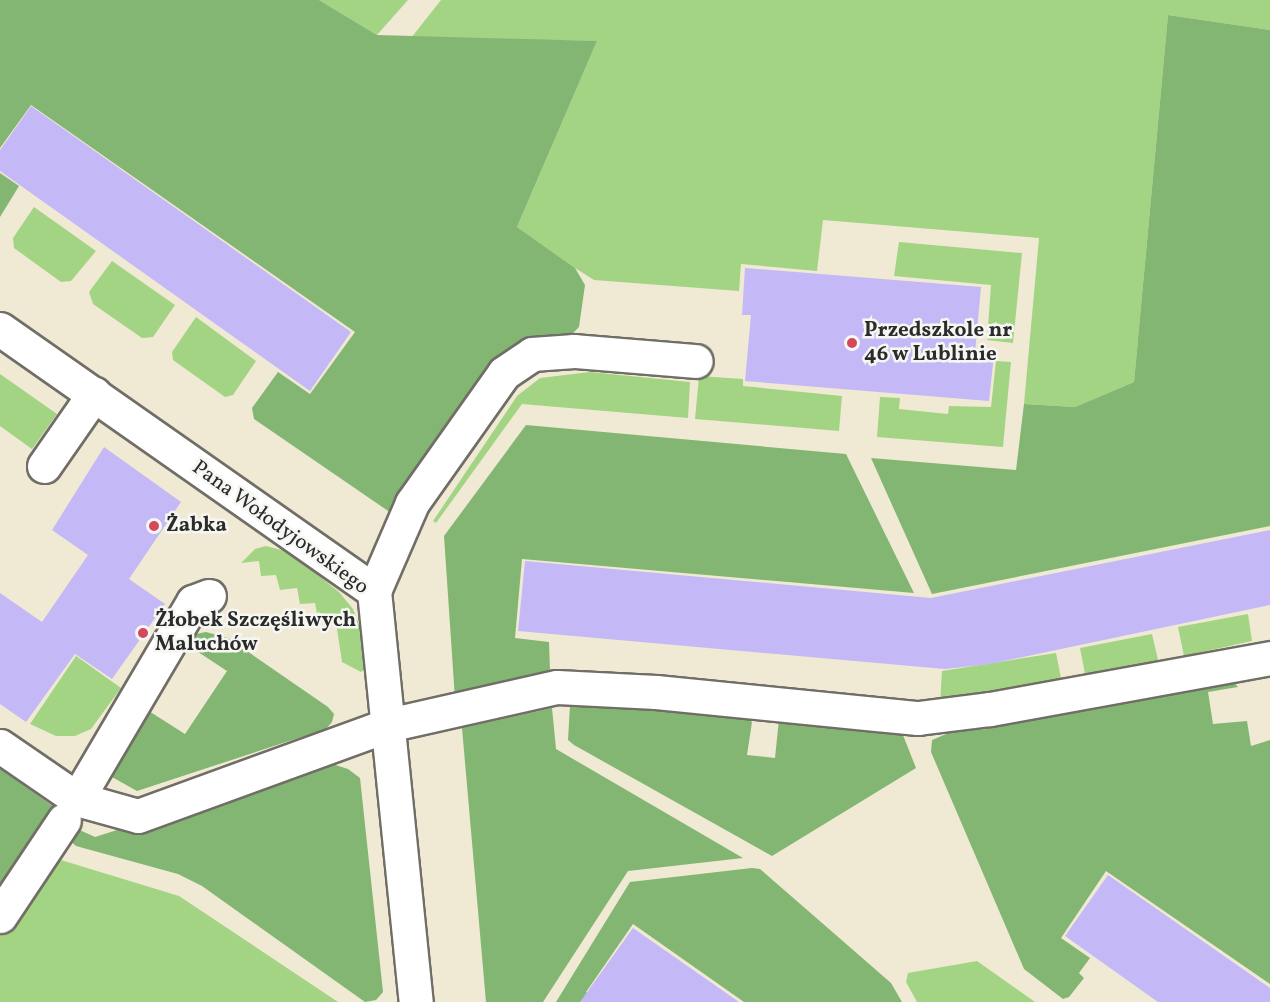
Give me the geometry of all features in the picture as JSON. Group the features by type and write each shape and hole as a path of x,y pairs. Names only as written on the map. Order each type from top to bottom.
{"street":[{"name":"Pana Wołodyjowskiego","path":"0,328 374,591 416,1002"},
{"path":"374,591 412,504 504,374 532,354 574,351 696,361"},
{"path":"44,466 94,394"},
{"path":"0,916 70,810 193,602 209,596"},
{"path":"0,746 70,810 138,816 388,725 557,687 656,692 918,718 990,710 1270,658"}],"green space":[{"path":"0,0 319,0 377,35 597,41 517,227 575,268 585,285 579,327 572,334 539,341 394,515 254,419 252,408 278,372 310,394 355,332 31,105 0,148"},
{"path":"319,0 408,0 377,35"},
{"path":"441,0 1270,0 1270,30 1168,15 1134,382 1075,407 1024,404 1039,238 823,220 817,271 741,264 739,291 594,280 575,268 517,227 597,41 411,38"},
{"path":"1168,15 1270,30 1270,526 932,594 871,458 1016,470 1024,404 1075,407 1134,382"},
{"path":"0,173 19,186 0,217"},
{"path":"34,207 96,251 71,281 61,282 14,248 13,238"},
{"path":"899,242 1022,253 1013,343 987,340 991,285 894,276"},
{"path":"112,261 175,305 153,337 142,338 93,304 89,292"},
{"path":"196,317 256,361 233,395 225,397 173,360 172,352"},
{"path":"996,361 1011,362 1003,447 877,437 880,397 900,398 899,409 948,414 949,406 991,407"},
{"path":"590,372 690,382 688,418 522,404 436,523 433,521 517,396 540,378"},
{"path":"0,374 57,414 32,449 0,426"},
{"path":"699,376 743,379 743,386 842,396 839,431 695,419"},
{"path":"526,425 846,454 914,593 522,559 515,638 549,642 550,671 542,678 455,699 444,536"},
{"path":"266,546 289,552 339,592 353,609 361,629 367,667 361,672 342,662 335,616 318,619 315,603 300,604 297,588 280,590 276,575 261,576 259,561 241,563 255,549"},
{"path":"1248,614 1252,641 1184,656 1178,627"},
{"path":"206,632 228,638 328,707 334,714 332,722 326,729 137,791 103,772 144,708 185,734 227,671 186,644 196,634"},
{"path":"1152,634 1159,664 1086,679 1080,648"},
{"path":"1056,653 1062,683 940,704 942,671"},
{"path":"76,656 121,688 91,729 75,736 56,736 30,724"},
{"path":"1231,679 1238,687 1208,692 1213,724 1247,721 1251,746 1270,740 1270,984 1106,871 1061,938 1090,958 1079,973 1084,978 1069,997 1063,999 1024,969 931,752 932,740 951,732 987,729"},
{"path":"587,703 744,716 752,722 747,755 775,758 779,719 901,730 916,768 772,856 574,745 568,740 570,705"},
{"path":"552,708 556,749 743,858 628,871 543,1002 486,1002 462,728"},
{"path":"329,763 348,769 360,778 383,992 376,1000 365,1002 202,886 178,874 76,846 66,837 73,827 95,837"},
{"path":"0,769 57,809 0,895"},
{"path":"51,857 179,896 338,1002 0,1002 0,934"},
{"path":"760,869 891,983 902,1002 744,1002 633,924 586,992 599,1002 556,1002 630,882"},
{"path":"977,961 1035,1002 917,1002 906,982 908,973"}],"building":[{"path":"31,106 351,332 310,391 0,171 0,150"},
{"name":"Przedszkole nr 46 w Lublinie","path":"745,268 981,287 975,353 994,355 989,401 745,381 751,315 742,315"},
{"path":"104,447 181,502 129,579 165,604 112,679 75,654 26,722 0,704 0,593 42,622 88,555 52,530"},
{"path":"1270,530 1270,605 990,664 945,669 518,631 525,561 931,598"},
{"path":"1108,875 1270,988 1270,1002 1158,1002 1065,936"},
{"path":"633,928 739,1002 580,1002"}],"place":[{"name":"Przedszkole nr 46 w Lublinie","path":"852,343"},
{"name":"Żabka","path":"154,526"},
{"name":"Żłobek Szczęśliwych Maluchów","path":"143,633"}]}
